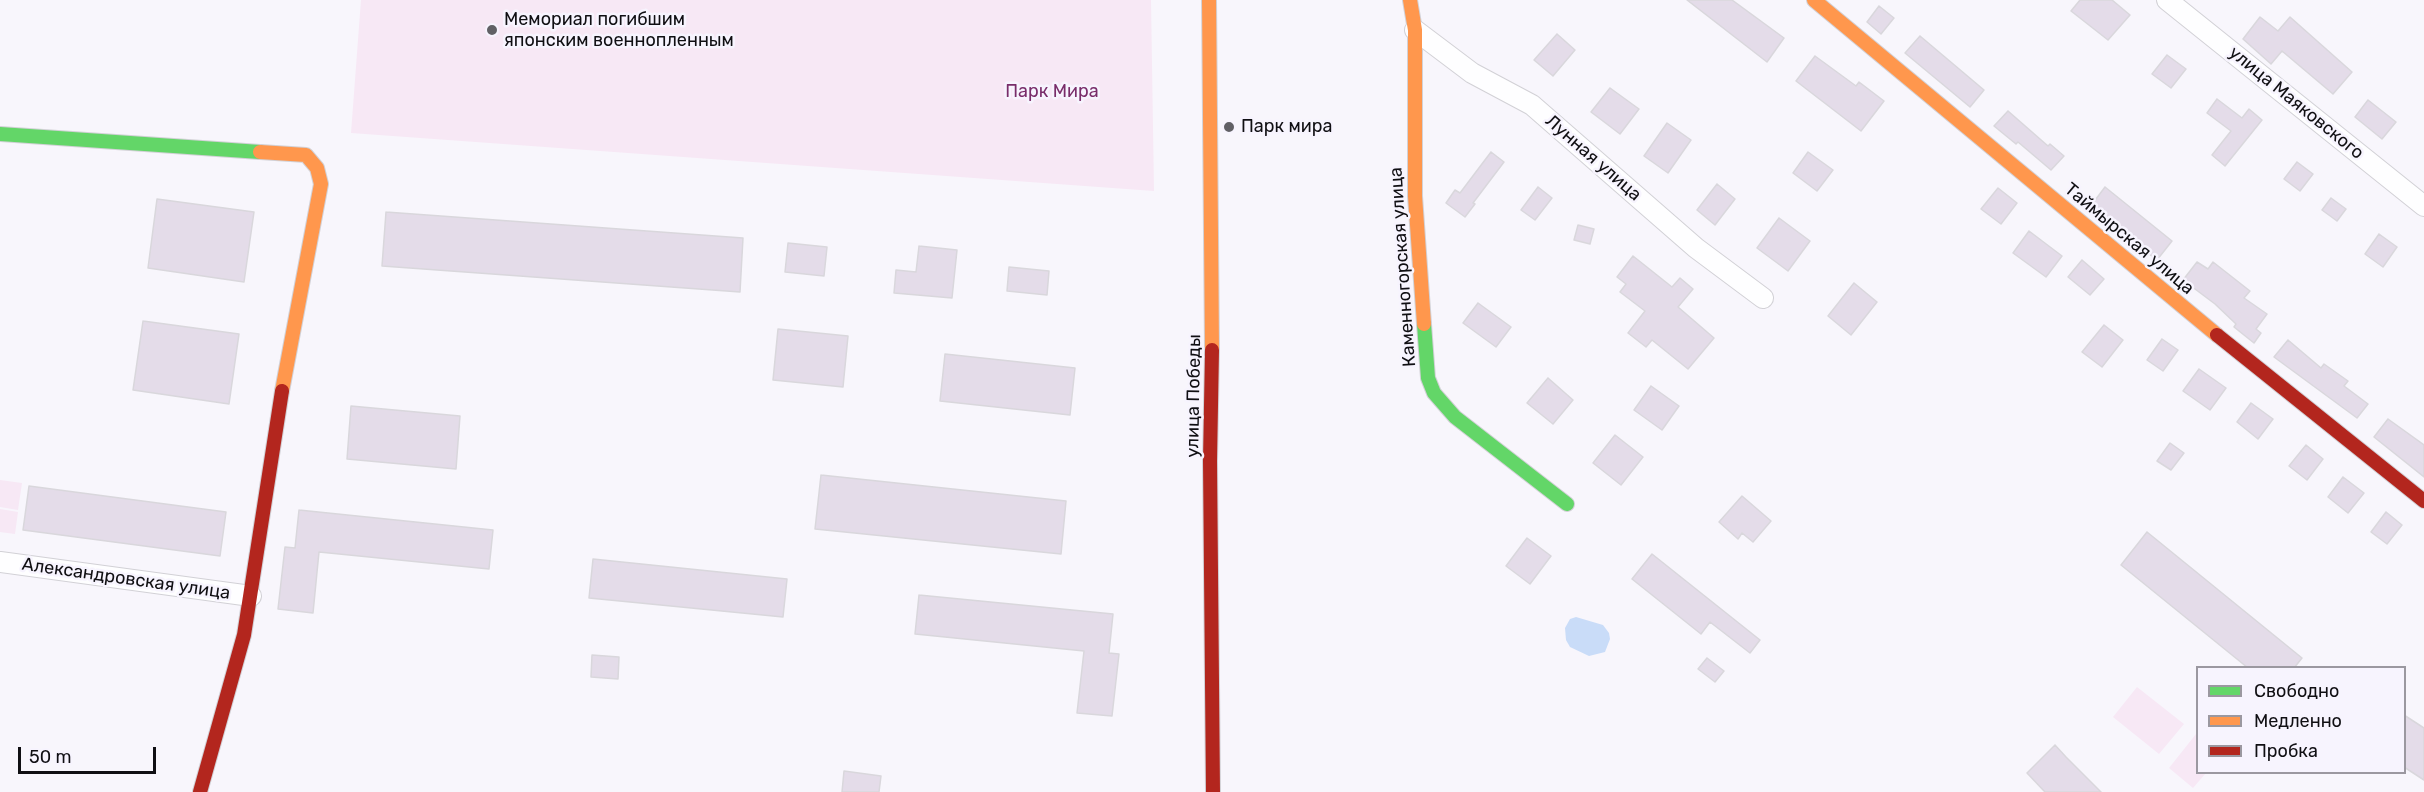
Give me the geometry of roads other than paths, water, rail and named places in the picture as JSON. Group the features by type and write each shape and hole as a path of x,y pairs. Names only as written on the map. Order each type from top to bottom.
{"street":[{"name":"улица Победы","path":"1209,0 1213,288 1210,461 1213,792"},
{"name":"Каменногорская улица","path":"1410,0 1415,30 1415,196 1428,378 1434,393 1455,417 1567,504"},
{"name":"Таймырская улица","path":"1814,0 1979,135 2159,288 2424,501"},
{"name":"улица Маяковского","path":"2167,0 2424,206"},
{"name":"Лунная улица","path":"1415,30 1472,73 1532,105 1696,248 1763,298"},
{"path":"0,134 306,155 317,168 321,184 285,369 244,635 201,787"},
{"name":"Александровская улица","path":"0,562 251,596"}],"water":[{"path":"1576,617 1603,625 1610,639 1605,652 1589,656 1570,647 1566,640 1565,628 1570,619"}],"place":[{"name":"Мемориал погибшим японским военнопленным","path":"492,30"},
{"name":"Парк мира","path":"1229,127"}],"park label":[{"name":"Парк Мира","path":"1052,92"}]}
